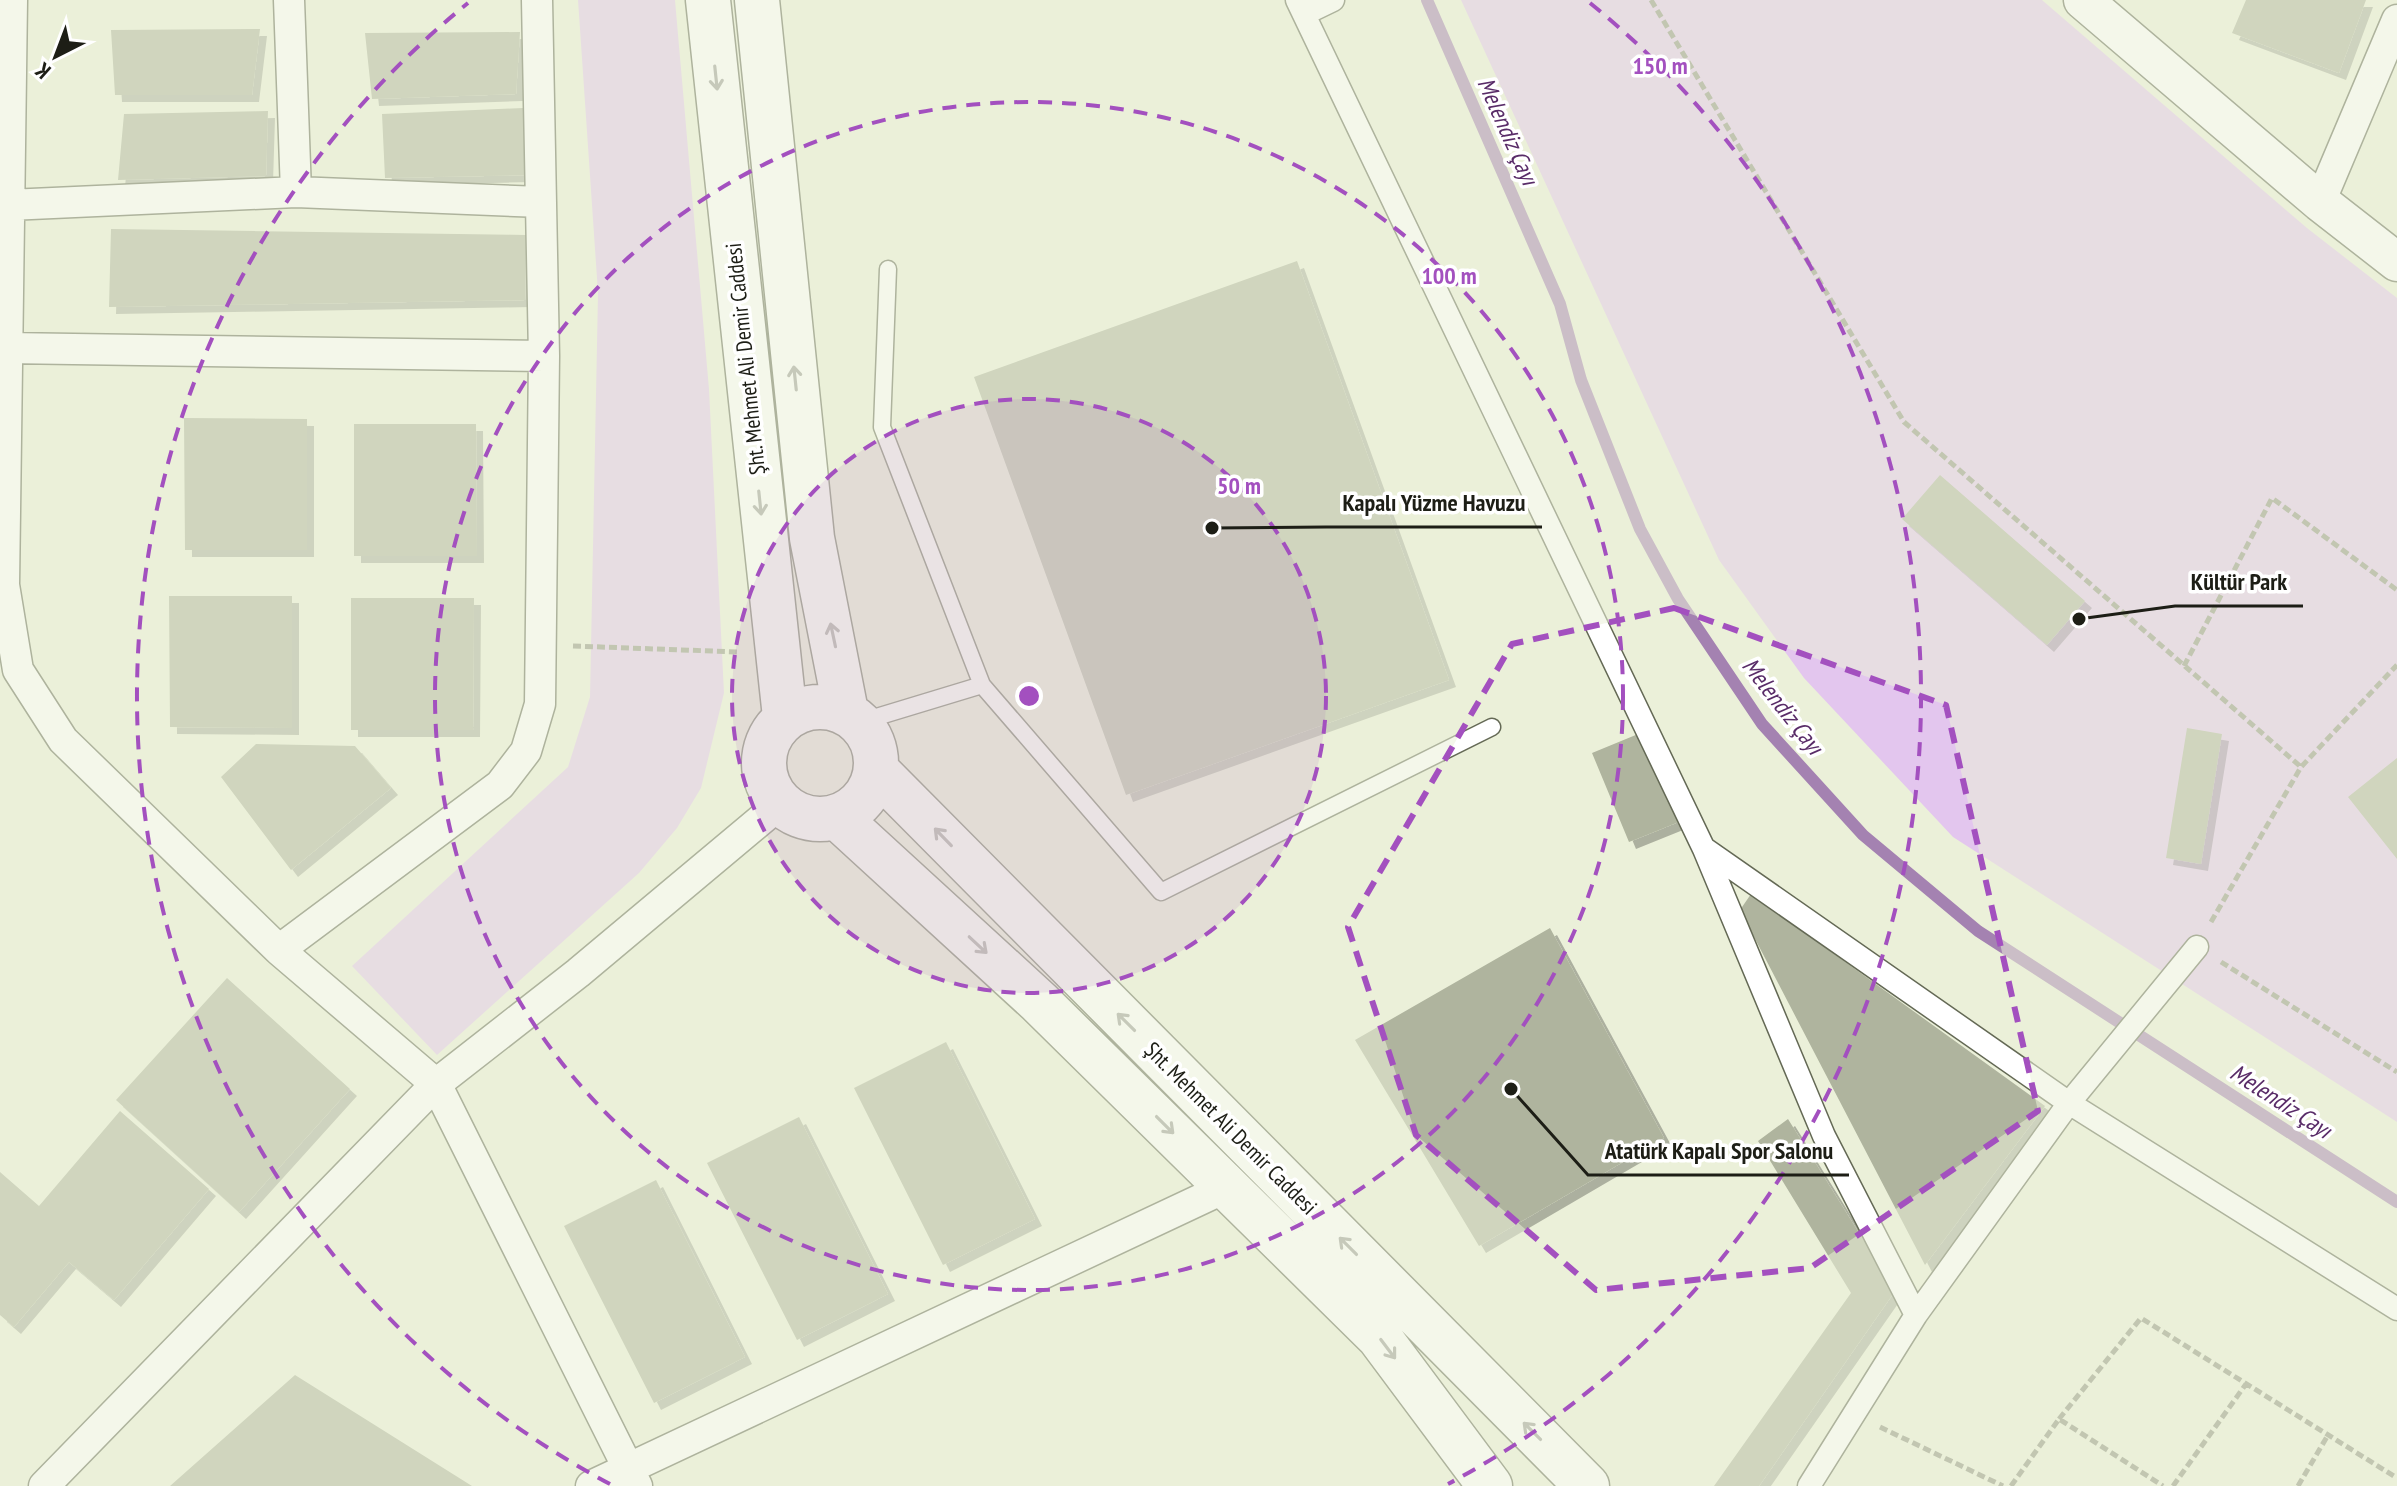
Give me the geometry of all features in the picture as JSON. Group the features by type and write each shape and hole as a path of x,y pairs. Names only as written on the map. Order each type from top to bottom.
{"main road":[{"name":"Şht. Mehmet Ali Demir Caddesi","path":"708,0 785,717"},
{"path":"757,0 812,538 853,717 871,739 876,770 861,802 837,817 822,820 799,816 781,803 763,772 763,753 770,734 785,717 814,706 853,717"},
{"name":"Şht. Mehmet Ali Demir Caddesi","path":"876,770 1587,1486"},
{"name":"Şht. Mehmet Ali Demir Caddesi","path":"837,817 1039,1002 1379,1337 1490,1486"}],"street":[{"path":"12,0 2,587 18,670 63,740 279,950 436,1084 632,1479"},
{"path":"289,0 296,192"},
{"path":"279,950 500,785 526,751 540,704 544,356 537,0"},
{"path":"1333,0 1301,7 1704,849 1824,1136 1916,1315"},
{"path":"2083,0 2320,202 2397,262"},
{"path":"2320,202 2397,20"},
{"path":"9,205 296,192 541,202"},
{"path":"7,348 544,356"},
{"path":"44,1486 436,1084 578,973 781,803"},
{"path":"1704,849 2069,1103 2397,1309"},
{"path":"1809,1486 1916,1315 2069,1103 2197,947"},
{"path":"591,1486 632,1479 1227,1187"}],"lane":[{"path":"888,269 882,427 982,685 1161,892 1492,727"},
{"path":"853,717 982,685"}],"path":[{"path":"1651,0 1904,422 2301,767"},
{"path":"2184,666 2272,498 2397,590"},
{"path":"541,645 776,654"},
{"path":"2397,665 2301,767 2197,947 2397,1072"},
{"path":"2011,1486 2059,1419 2141,1318 2397,1478"},
{"path":"2173,1486 2246,1384"},
{"path":"1854,1415 2003,1486"},
{"path":"2059,1419 2163,1486"},
{"path":"2298,1486 2328,1435"}],"highlighted area":[{"path":"1674,608 1946,705 2038,1111 1810,1268 1596,1290 1416,1135 1348,927 1512,644"}],"shaded area":[{"path":"578,0 675,0 709,389 724,693 701,788 677,828 639,873 437,1055 352,966 568,767 590,697 598,293"},
{"path":"1461,0 2042,0 2307,228 2397,298 2397,1122 1953,837 1804,678 1719,560"}],"building":[{"path":"2246,0 2366,0 2339,73 2232,33"},
{"path":"260,29 252,95 115,95 111,30"},
{"path":"520,32 516,94 372,99 365,33"},
{"path":"523,108 528,175 385,178 382,114"},
{"path":"268,111 266,176 118,180 124,114"},
{"path":"111,229 526,235 525,300 109,307"},
{"path":"1297,261 1449,680 1126,795 974,377"},
{"path":"184,418 307,419 307,550 185,550"},
{"path":"354,424 476,424 477,556 354,556"},
{"path":"1940,475 2085,601 2047,645 1902,519"},
{"path":"169,596 292,596 292,728 170,727"},
{"path":"351,598 474,598 473,730 351,730"},
{"path":"2187,728 2222,734 2201,864 2166,858"},
{"path":"1643,732 1681,821 1629,842 1592,753"},
{"path":"256,744 355,746 391,788 291,870 221,777"},
{"path":"2397,758 2397,859 2348,797"},
{"path":"1751,894 2045,1106 1925,1265 1740,910"},
{"path":"1550,928 1664,1138 1479,1246 1355,1040"},
{"path":"227,978 350,1089 239,1212 116,1100"},
{"path":"946,1042 1035,1219 943,1265 854,1088"},
{"path":"120,1111 209,1189 114,1300 69,1262 14,1327 0,1315 0,1172 39,1206"},
{"path":"799,1117 888,1294 797,1340 707,1163"},
{"path":"1788,1119 1895,1291 1759,1486 1714,1486 1851,1293 1758,1141"},
{"path":"656,1180 745,1357 654,1403 564,1226"},
{"path":"295,1375 472,1486 170,1486"}],"waterway":[{"name":"Melendiz Çayı","path":"1427,0 1560,304 1581,380 1640,529 1678,599 1762,724 1863,835 1978,931 2397,1202"}],"place":[{"name":"Kapalı Yüzme Havuzu","path":"1212,528"},
{"name":"Kültür Park","path":"2079,619"},
{"name":"Atatürk Kapalı Spor Salonu","path":"1511,1089"}]}
